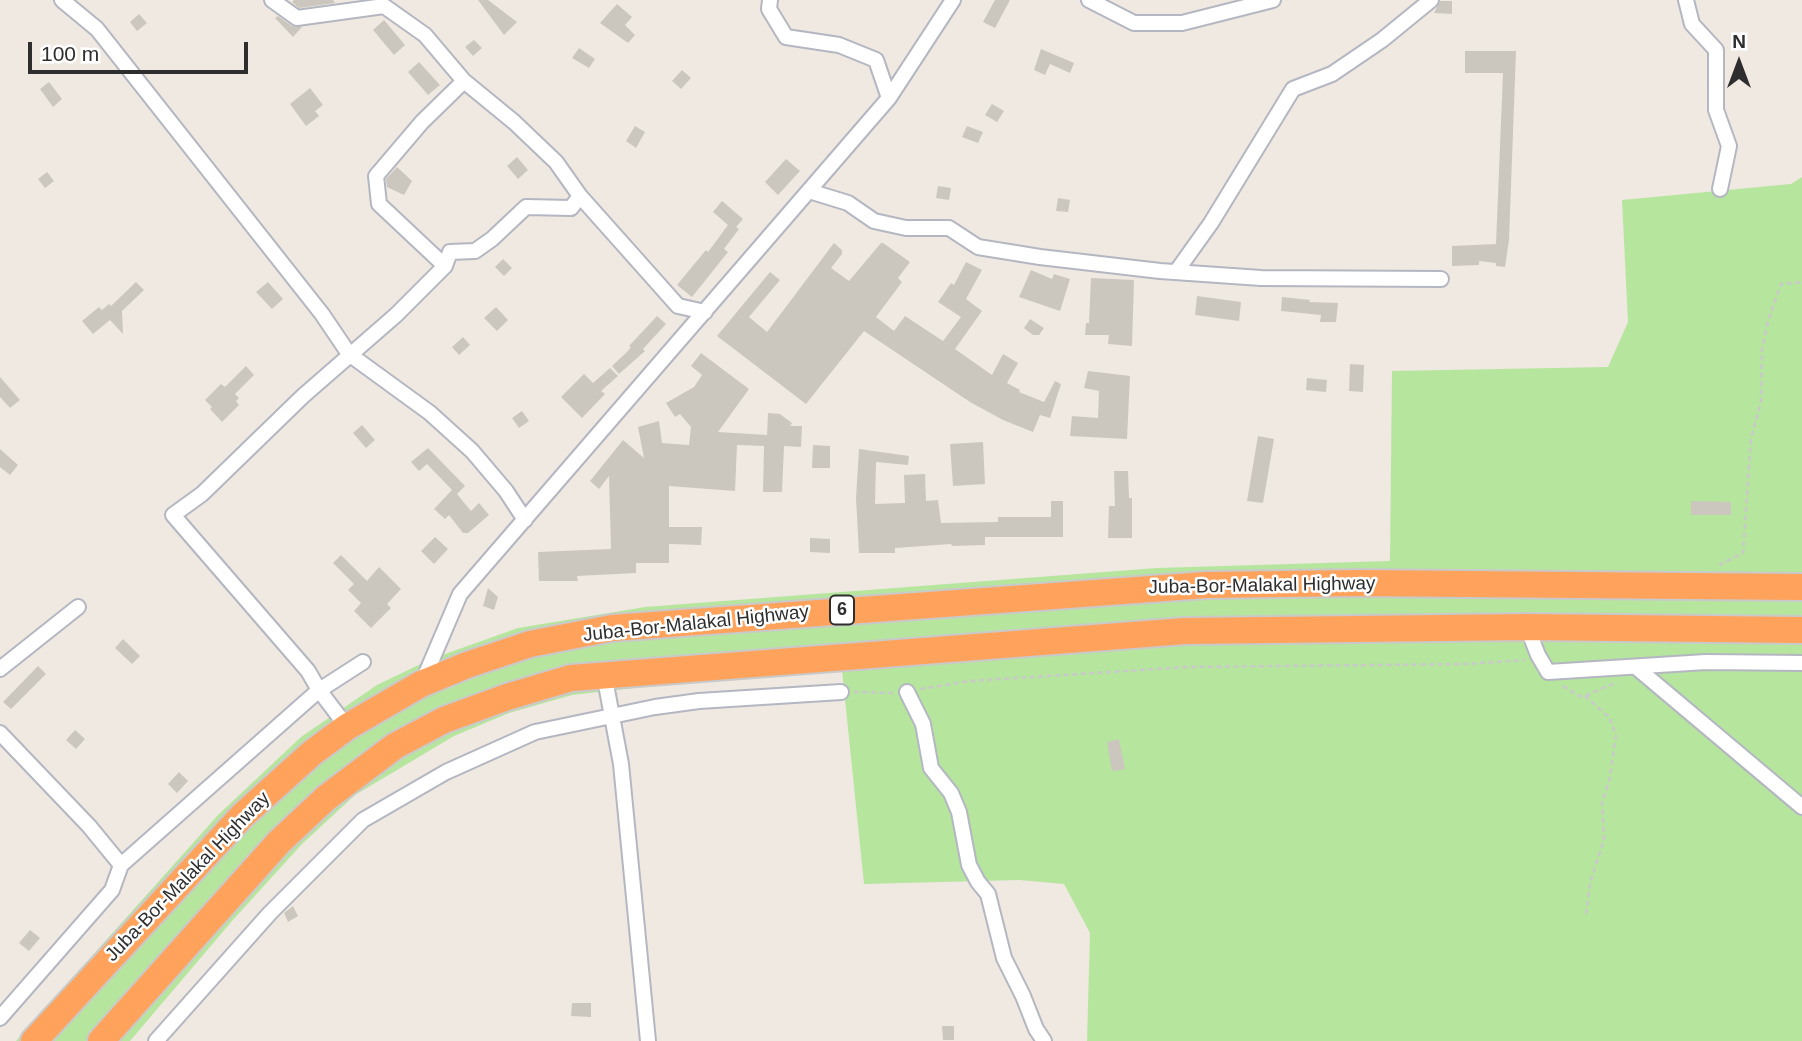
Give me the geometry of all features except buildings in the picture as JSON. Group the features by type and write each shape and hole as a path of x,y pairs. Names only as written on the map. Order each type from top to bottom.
{"highway":[{"name":"Juba-Bor-Malakal Highway","path":"34,1041 242,816 312,753 347,727 421,684 530,644 612,628 1206,585 1646,584 1802,587"},
{"path":"1644,629 1646,584"},
{"path":"101,1041 279,842 326,798 395,746 444,720 571,678 1185,631 1527,627 1802,630"}],"street":[{"path":"62,0 97,29 322,314 349,354 430,413 472,451 506,491 525,520"},
{"path":"272,0 297,18 384,6 425,36 464,81 514,122 556,162 580,196 677,306 705,312"},
{"path":"421,684 460,594 889,98 953,0"},
{"path":"1089,0 1134,23 1182,23 1273,0"},
{"path":"1686,0 1692,24 1716,50 1716,110 1729,146 1720,189"},
{"path":"1176,272 1211,223 1293,89 1332,74 1432,1"},
{"path":"767,3 786,37 839,45 876,60 889,98"},
{"path":"445,265 379,204 376,176 422,122 464,81"},
{"path":"809,191 848,203 874,221 906,228 949,228 978,247 1040,257 1261,278 1441,279"},
{"path":"347,727 292,652 173,515 202,494 349,354 396,315 445,265 450,252 475,251 526,207 571,208 580,196"},
{"path":"0,669 78,607"},
{"path":"1527,627 1538,655 1548,671 1706,662 1802,663"},
{"path":"0,1018 112,890 121,865 318,691 363,662"},
{"path":"1637,668 1802,807"},
{"path":"604,674 621,764 648,1041"},
{"path":"156,1041 270,913 363,820 446,772 535,732 611,716 699,701 841,692"},
{"path":"907,692 923,724 931,768 951,793 959,812 969,865 988,894 1004,958 1044,1041"},
{"path":"0,733 89,826 121,865"}],"path":[{"path":"1718,565 1742,553 1751,438 1761,402 1762,349 1768,321 1781,284 1802,282"},
{"path":"841,692 907,692 970,681 1187,667 1467,664 1521,662 1538,655"},
{"path":"1585,696 1610,718 1616,736 1609,782 1602,802 1604,840 1590,883 1586,916"}],"green space":[{"path":"1802,177 1802,1041 1087,1041 1090,933 1064,884 1019,880 864,884 842,670 706,680 572,695 509,713 454,736 355,795 302,844 130,1041 16,1041 218,815 301,737 377,685 431,659 518,628 645,607 1157,568 1390,561 1392,371 1608,367 1628,322 1622,200 1791,184"}]}
